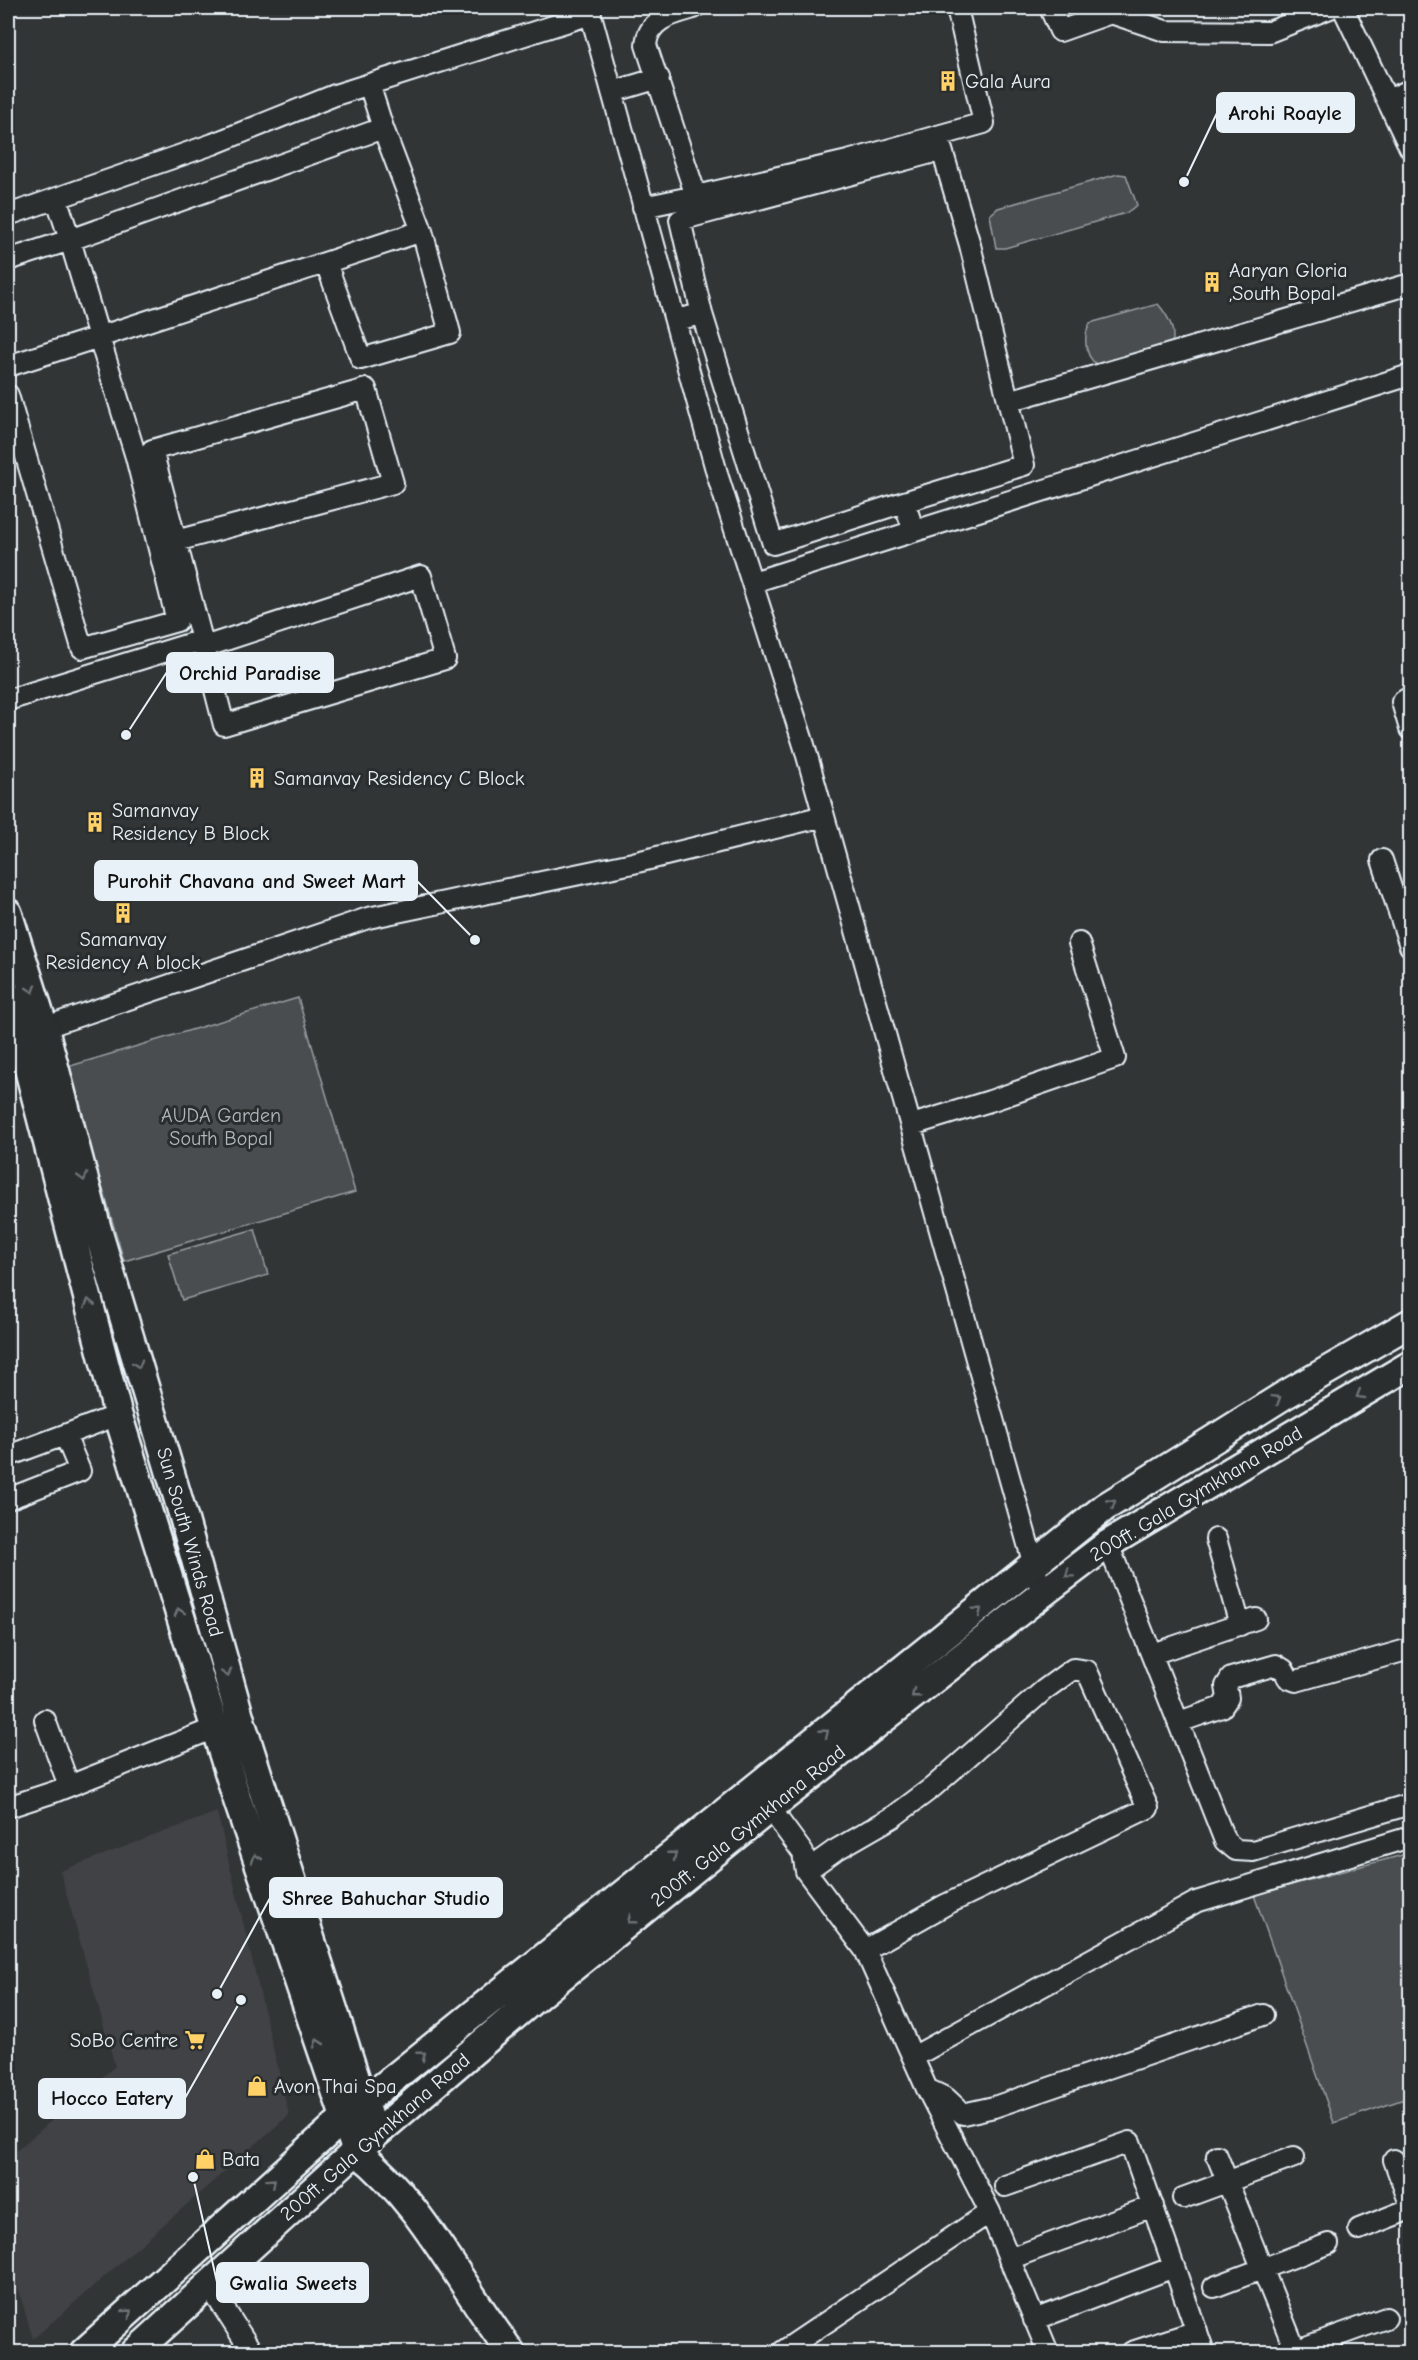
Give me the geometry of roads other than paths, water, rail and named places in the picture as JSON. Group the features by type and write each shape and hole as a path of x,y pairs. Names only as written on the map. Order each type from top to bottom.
{"street":[{"path":"694,8 661,19 651,28 647,35 646,45 659,78 696,196"},
{"path":"643,207 848,161 984,123 957,8"},
{"path":"1050,8 1060,31 1116,10 1165,31 1269,32 1330,8"},
{"path":"1343,8 1410,148"},
{"path":"8,215 57,200 213,144 335,95 590,11 718,477 753,582 824,816 1042,1594"},
{"path":"612,92 659,78"},
{"path":"326,263 361,359 450,333 422,231 369,84"},
{"path":"1388,100 1410,90"},
{"path":"8,260 383,128"},
{"path":"942,150 970,245 1024,465 773,544 702,314 680,220 942,150"},
{"path":"8,395 82,648 177,621 136,457 57,200"},
{"path":"8,366 422,231"},
{"path":"1019,398 1410,284"},
{"path":"675,320 702,314"},
{"path":"753,582 1410,375"},
{"path":"8,700 203,644 421,576 445,659 224,725 203,644 152,450 366,389 393,483 176,541"},
{"path":"904,502 914,531"},
{"path":"1410,697 1402,702 1410,729"},
{"path":"353,2110 215,1728 118,1415 19,1019 368,918 633,863 824,816"},
{"path":"1382,860 1410,946"},
{"name":"Sun South Winds Road","path":"8,913 19,1019 97,1228 183,1515 353,2110 365,2143 378,2168 417,2217 505,2351"},
{"path":"912,1125 1115,1058 1079,943"},
{"path":"84,2352 353,2110 1105,1507 1283,1396 1410,1323"},
{"name":"200ft. Gala Gymkhana Road","path":"135,2352 365,2143 540,1994 770,1808 1042,1594 1108,1544 1410,1365"},
{"path":"8,1456 118,1415"},
{"path":"8,1499 80,1471 65,1435"},
{"path":"1152,1654 1248,1622 1216,1539"},
{"path":"1108,1544 1226,1841 1236,1850 1253,1851 1410,1804"},
{"path":"1179,1722 1222,1707 1228,1698 1226,1686 1231,1678 1276,1665 1284,1670 1288,1678 1296,1681 1410,1649"},
{"path":"806,1871 834,1851 893,1817 933,1786 1044,1690 1073,1669 1087,1671 1148,1808 945,1905 865,1950"},
{"path":"45,1720 69,1786"},
{"path":"8,1807 69,1786 215,1728"},
{"path":"770,1808 803,1853 806,1871 865,1950 927,2089 990,2212 1047,2352"},
{"path":"913,2057 1196,1902 1410,1837"},
{"path":"927,2089 946,2098 963,2114 994,2107 1263,2015"},
{"path":"1005,2186 1130,2142 1204,2352"},
{"path":"1218,2156 1294,2352 1386,2318"},
{"path":"1183,2198 1294,2157"},
{"path":"1359,2229 1410,2206 1394,2160"},
{"path":"1009,2259 1153,2206"},
{"path":"782,2352 990,2212"},
{"path":"1214,2287 1328,2244"},
{"path":"1034,2320 1174,2267"},
{"path":"209,2285 252,2352"},
{"path":"1132,2352 1197,2331"}],"place":[{"name":"Gala Aura","path":"948,81"},
{"name":"Arohi Roayle","path":"1184,182"},
{"name":"Aaryan Gloria ,South Bopal","path":"1212,282"},
{"name":"Orchid Paradise","path":"126,735"},
{"name":"Samanvay Residency C Block","path":"257,778"},
{"name":"Samanvay Residency B Block","path":"95,822"},
{"name":"Samanvay Residency A block","path":"123,913"},
{"name":"Purohit Chavana and Sweet Mart","path":"475,940"},
{"name":"Shree Bahuchar Studio","path":"217,1994"},
{"name":"Hocco Eatery","path":"241,2000"},
{"name":"SoBo Centre","path":"195,2040"},
{"name":"Avon Thai Spa","path":"257,2086"},
{"name":"Bata","path":"205,2159"},
{"name":"Gwalia Sweets","path":"193,2177"}],"park label":[{"name":"AUDA Garden South Bopal","path":"221,1126"}]}
